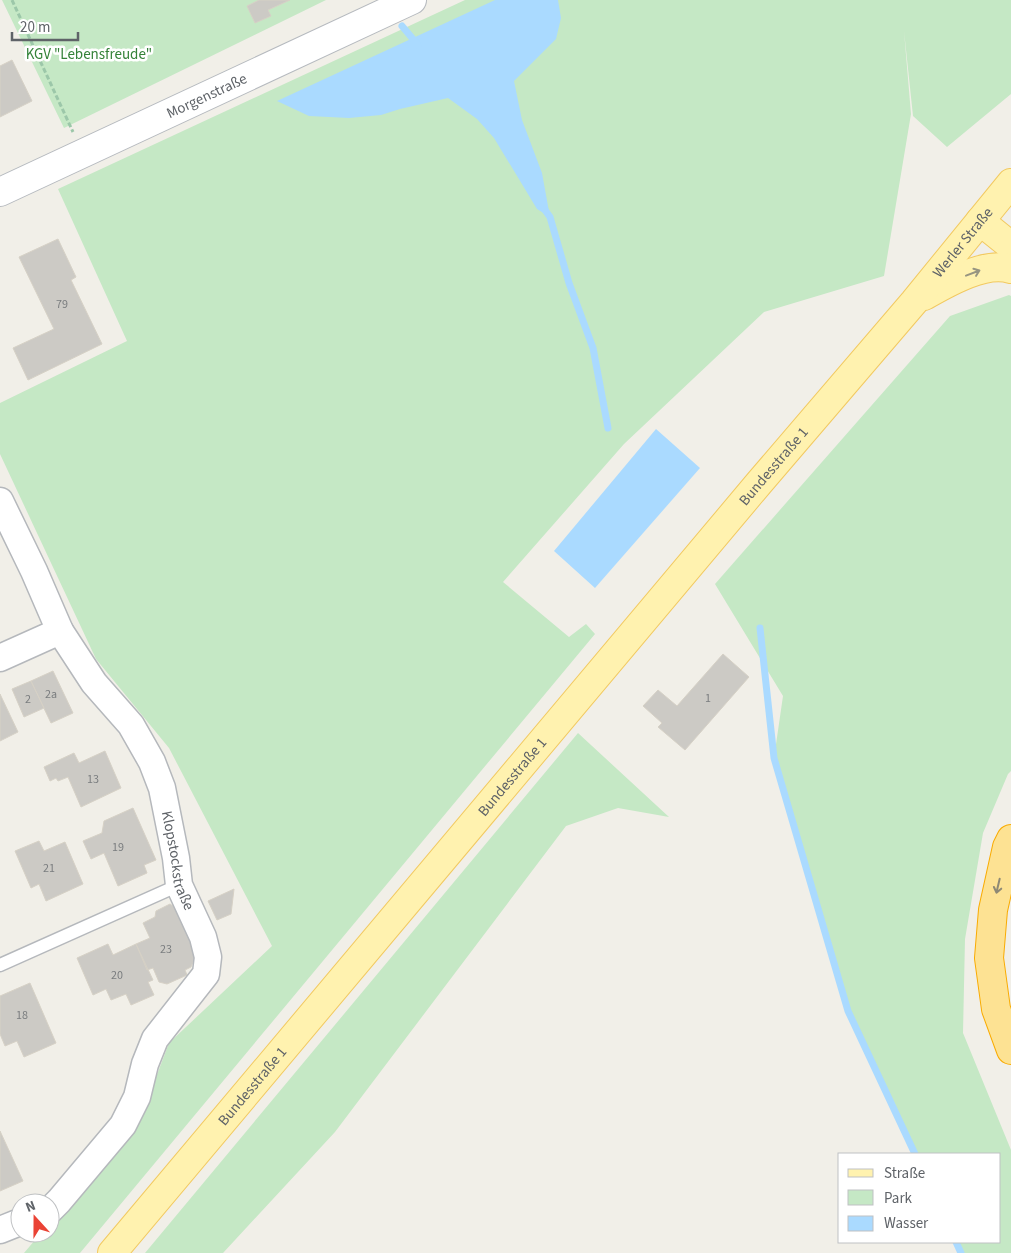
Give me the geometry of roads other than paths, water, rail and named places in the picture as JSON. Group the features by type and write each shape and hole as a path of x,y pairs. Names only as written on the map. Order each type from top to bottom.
{"highway":[{"path":"1011,839 1007,847 992,910 989,958 996,1009 1011,1050"}],"main road":[{"name":"Morgenstraße","path":"0,192 412,0"},
{"name":"Werler Straße","path":"914,302 980,221 1008,192"},
{"path":"980,221 1011,246"},
{"path":"914,302 943,285 980,270 1002,267 1011,269"},
{"name":"Bundesstraße 1","path":"112,1253 758,482 914,302"}],"street":[{"name":"Klopstockstraße","path":"0,501 34,571 60,631 94,683 131,725 152,762 162,788 176,858 179,885 203,937 208,957 206,974 155,1039 145,1064 137,1097 122,1125 60,1200"},
{"path":"0,658 60,631"}],"lane":[{"path":"0,965 179,885"}],"water":[{"path":"495,0 558,0 561,18 556,39 514,81 522,120 542,173 550,217 537,209 494,138 477,119 448,98 381,115 349,118 309,116 277,101"},
{"path":"656,429 700,468 595,588 554,551"}],"waterway":[{"path":"402,26 418,45"},
{"path":"545,210 550,217 569,283 593,348 608,428"},
{"path":"760,628 774,758 848,1011 915,1153"},
{"path":"956,1243 961,1253"}],"park label":[{"name":"KGV \"Lebensfreude\"","path":"89,54"}]}
